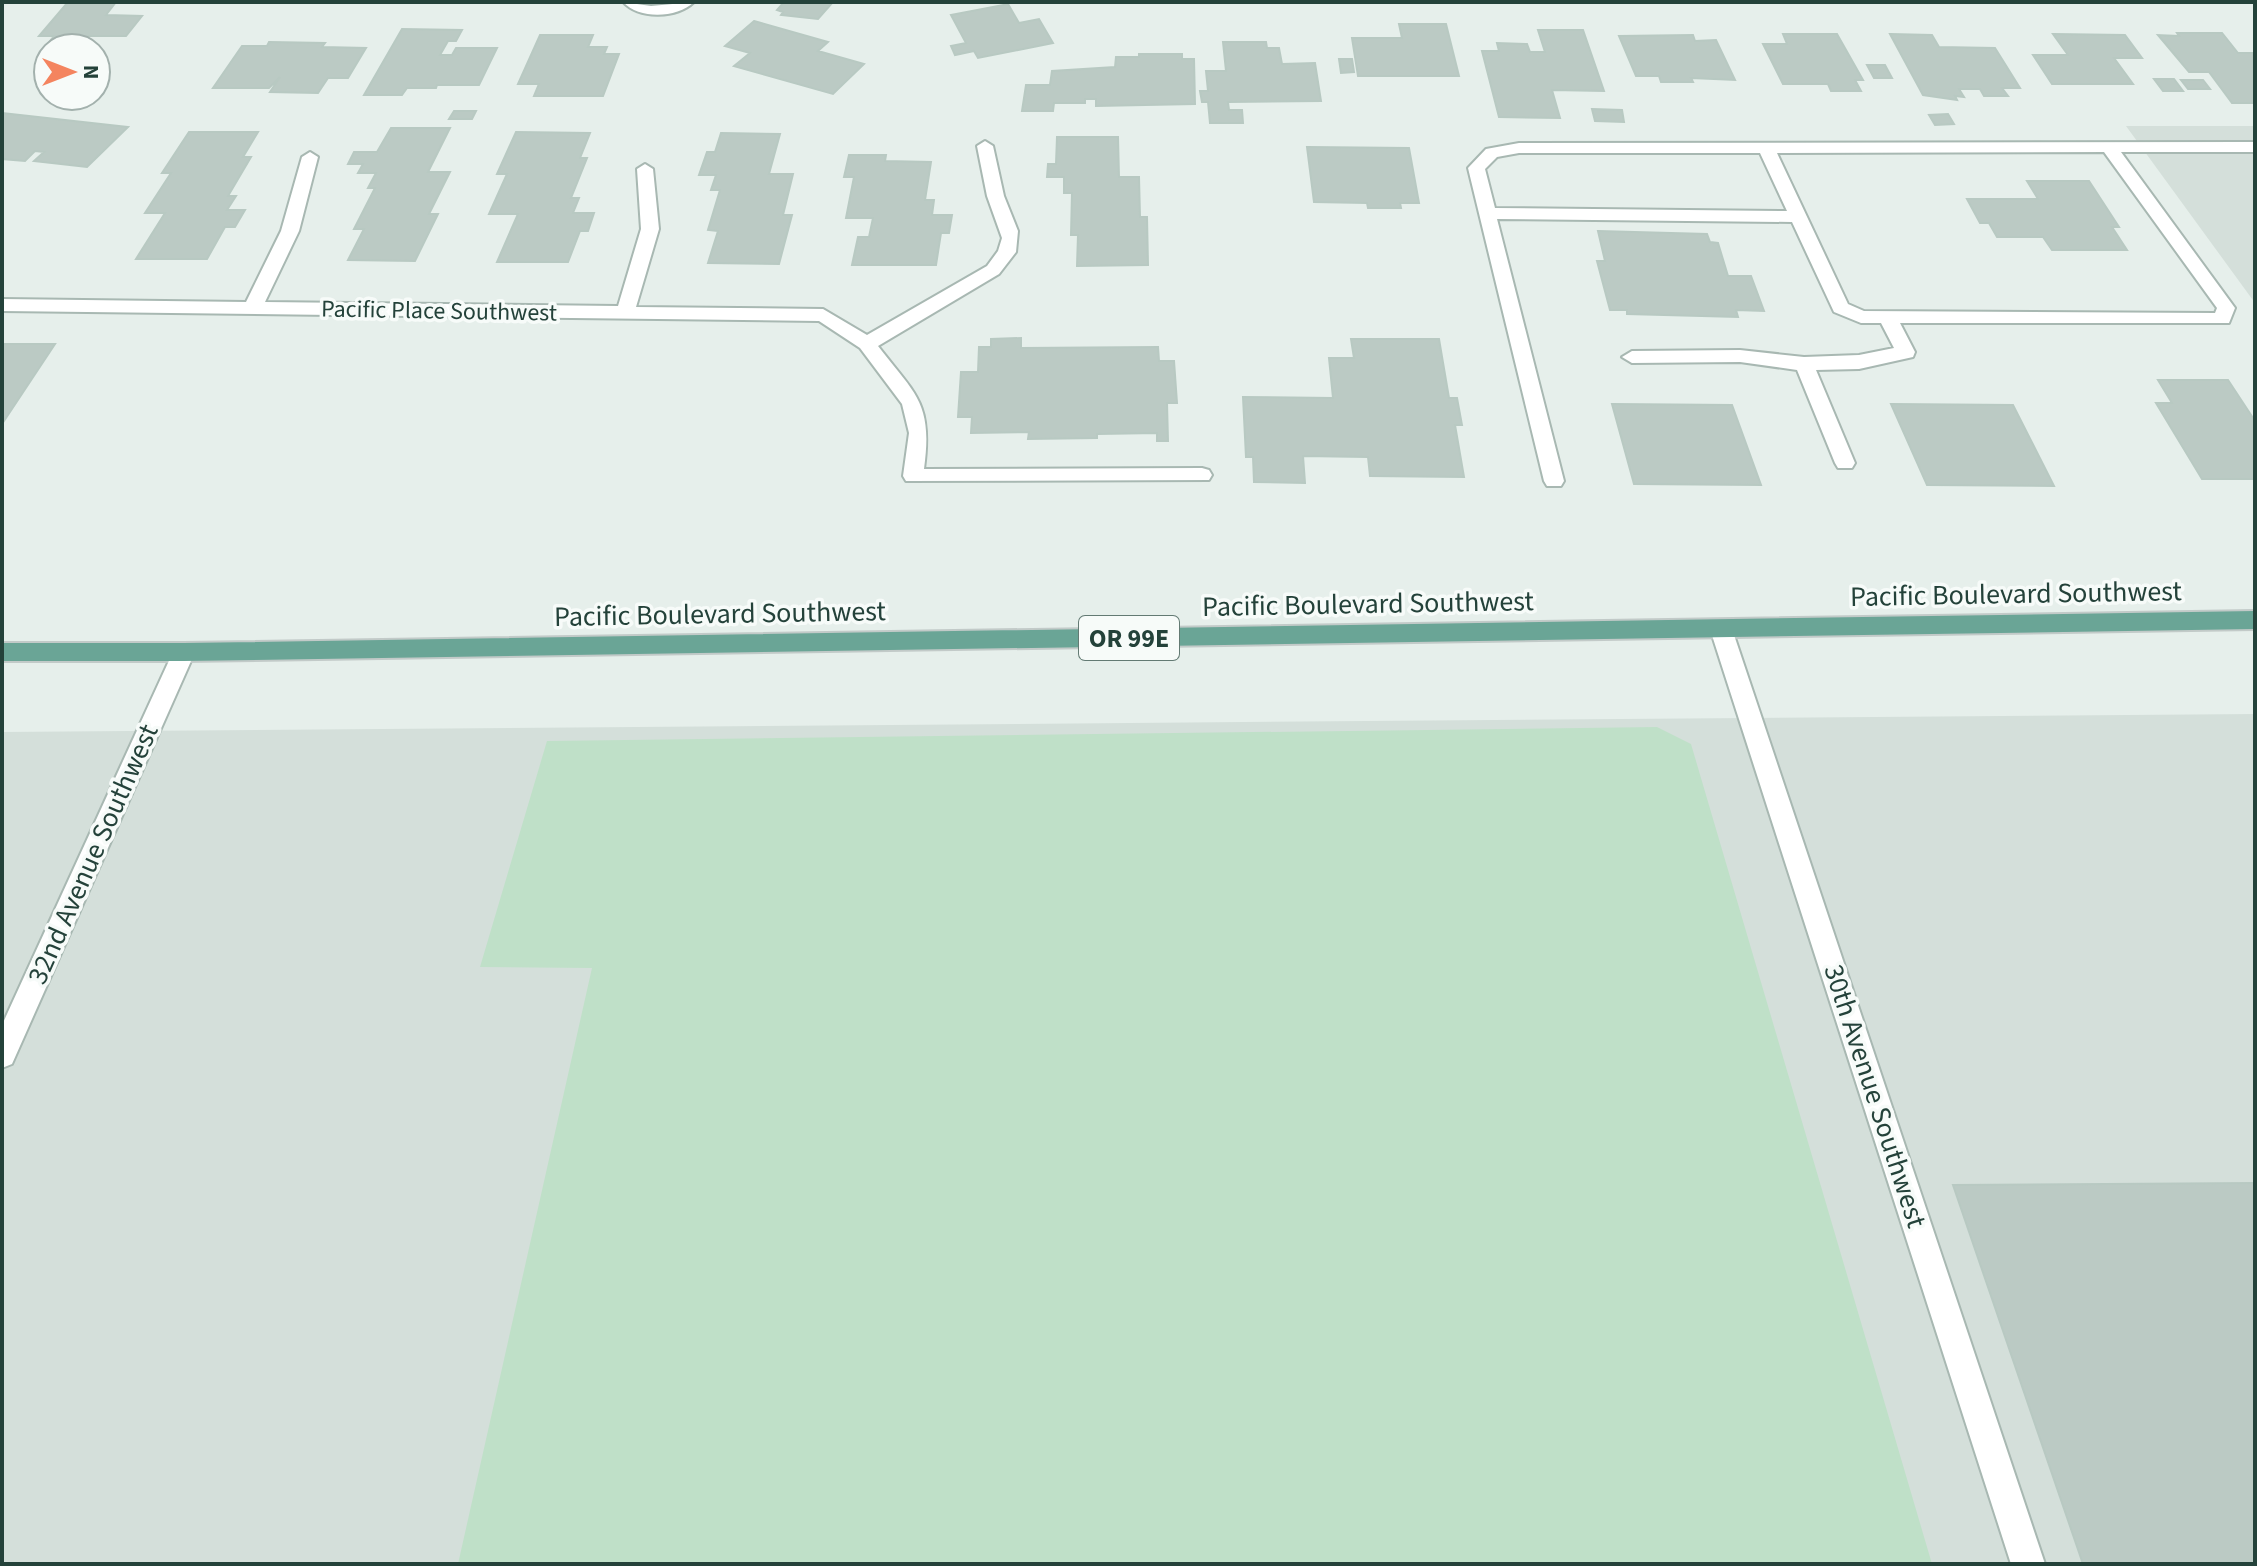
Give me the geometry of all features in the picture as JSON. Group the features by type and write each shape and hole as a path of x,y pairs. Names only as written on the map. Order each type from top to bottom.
{"main road":[{"name":"Pacific Boulevard Southwest","path":"2,652 184,652 2255,620"}],"street":[{"path":"630,2 647,10 661,10 687,2"},
{"path":"867,344 993,270 1009,253 1012,235 999,205 985,146"},
{"path":"1766,147 1841,308 1861,317 2222,319 2226,308 2109,147"},
{"path":"1554,481 1476,168 1492,153 1519,148 2255,147"},
{"path":"252,309 290,231 310,157"},
{"path":"625,313 650,229 645,169"},
{"path":"1487,213 1796,217"},
{"name":"Pacific Place Southwest","path":"2,305 823,315 867,344 911,402 919,433 913,476 1202,475"},
{"path":"1632,357 1740,356 1804,364 1859,362 1906,352 1888,318"},
{"path":"1804,364 1845,463"},
{"name":"30th Avenue Southwest","path":"1721,629 2028,1564"},
{"name":"32nd Avenue Southwest","path":"2,1055 184,652"}],"shaded area":[{"path":"2126,126 2255,126 2255,303"},
{"path":"2255,714 2255,1564 2,1564 2,732"}],"green space":[{"path":"1657,727 1691,744 1932,1564 458,1564 592,968 480,967 547,741"}],"building":[{"path":"68,2 116,2 106,15 142,16 126,36 112,36 112,32 42,32"},
{"path":"784,2 833,2 818,19 781,15 783,12 777,10"},
{"path":"1008,4 1019,23 1039,19 1053,43 978,58 974,51 955,55 951,46 966,43 951,15"},
{"path":"754,21 828,42 818,51 864,64 833,94 734,66 750,53 725,46"},
{"path":"1399,24 1446,24 1459,76 1358,76 1352,38 1402,38"},
{"path":"402,29 462,30 456,41 448,41 440,55 452,55 456,48 497,48 479,85 437,85 436,88 407,88 402,95 364,95"},
{"path":"1538,30 1583,30 1604,91 1552,90 1560,118 1499,117 1482,51 1499,51 1497,43 1527,44 1530,52 1545,52"},
{"path":"2177,33 2222,33 2238,53 2253,53 2255,103 2232,103 2209,72 2189,72 2158,35 2179,36"},
{"path":"1783,34 1837,34 1863,80 1855,80 1861,91 1831,91 1828,84 1783,84 1763,44 1787,44"},
{"path":"1890,34 1932,35 1939,47 1995,48 2020,88 2002,88 2008,96 1984,96 1980,89 1959,89 1964,97 1955,96 1957,100 1923,95"},
{"path":"2053,34 2125,35 2142,58 2114,58 2133,84 2052,84 2033,55 2068,55"},
{"path":"540,35 593,35 588,47 607,47 604,54 619,54 603,96 534,96 539,84 518,84"},
{"path":"1693,35 1695,41 1716,40 1735,80 1691,78 1693,82 1661,82 1659,76 1636,76 1619,36"},
{"path":"269,42 325,43 322,47 366,48 348,78 328,78 318,93 270,92 280,77 269,88 213,88 242,46 267,46"},
{"path":"1223,42 1266,42 1267,48 1279,48 1282,64 1315,63 1321,101 1228,102 1229,110 1242,110 1243,123 1210,123 1208,102 1202,102 1200,91 1208,91 1206,71 1226,71"},
{"path":"1139,54 1182,54 1182,59 1194,59 1195,104 1096,106 1096,99 1085,99 1085,103 1054,103 1053,111 1022,111 1026,85 1050,85 1052,71 1115,67 1116,57 1139,57"},
{"path":"1339,59 1352,59 1354,72 1341,73"},
{"path":"1867,65 1885,65 1892,78 1874,78"},
{"path":"2154,79 2174,79 2183,91 2163,91"},
{"path":"2181,80 2203,80 2210,89 2188,89"},
{"path":"1592,109 1622,110 1624,122 1595,121"},
{"path":"454,111 476,111 472,119 449,119"},
{"path":"2,113 128,127 87,167 34,161 44,152 35,151 25,161 2,159"},
{"path":"1948,114 1954,124 1935,125 1929,115"},
{"path":"391,128 450,128 428,172 450,172 429,214 438,214 415,261 348,260 364,229 354,229 375,188 368,188 376,173 358,173 363,164 348,164 354,152 377,152"},
{"path":"189,132 258,132 243,157 251,157 228,196 236,196 227,210 245,210 235,227 225,227 207,259 136,259 165,213 145,213 171,173 162,173"},
{"path":"516,132 590,133 580,158 587,158 571,198 579,198 573,213 594,213 588,231 580,231 568,262 497,262 518,214 489,214 507,174 497,174"},
{"path":"721,133 780,134 769,174 793,174 783,215 792,215 779,264 708,263 718,231 708,230 720,190 711,190 716,175 699,175 707,152 715,152"},
{"path":"1057,137 1118,137 1119,177 1139,177 1140,217 1147,217 1148,265 1077,266 1078,235 1071,235 1072,193 1064,193 1064,177 1047,177 1048,164 1056,164"},
{"path":"1307,147 1409,148 1419,203 1400,203 1401,208 1368,208 1367,203 1314,202"},
{"path":"849,155 886,155 885,161 931,162 925,200 934,200 932,215 952,215 949,233 941,233 936,265 852,265 858,237 869,237 873,218 846,218 854,177 844,177"},
{"path":"2027,181 2089,181 2119,227 2112,227 2127,250 2052,250 2043,237 1997,237 1989,223 1980,223 1967,199 2038,199"},
{"path":"1598,231 1707,234 1710,242 1718,243 1728,276 1751,276 1764,311 1736,310 1738,317 1627,314 1627,310 1610,310 1597,261 1605,261"},
{"path":"1021,338 1021,348 1158,347 1159,361 1174,361 1177,403 1167,403 1168,441 1157,441 1157,433 1028,439 1029,432 971,433 972,417 958,417 961,372 978,372 979,347 991,347 991,339"},
{"path":"1351,339 1439,339 1449,398 1457,398 1462,425 1455,425 1464,477 1370,476 1368,457 1303,456 1305,483 1254,482 1253,457 1246,457 1243,397 1333,398 1329,358 1354,358"},
{"path":"2,344 55,344 2,424"},
{"path":"2158,380 2228,380 2255,421 2255,479 2202,479 2156,403 2172,403"},
{"path":"1612,404 1732,405 1761,485 1634,484"},
{"path":"1891,404 2013,405 2054,486 1927,485"},
{"path":"2255,1183 2255,1564 2083,1564 1953,1185"}]}
